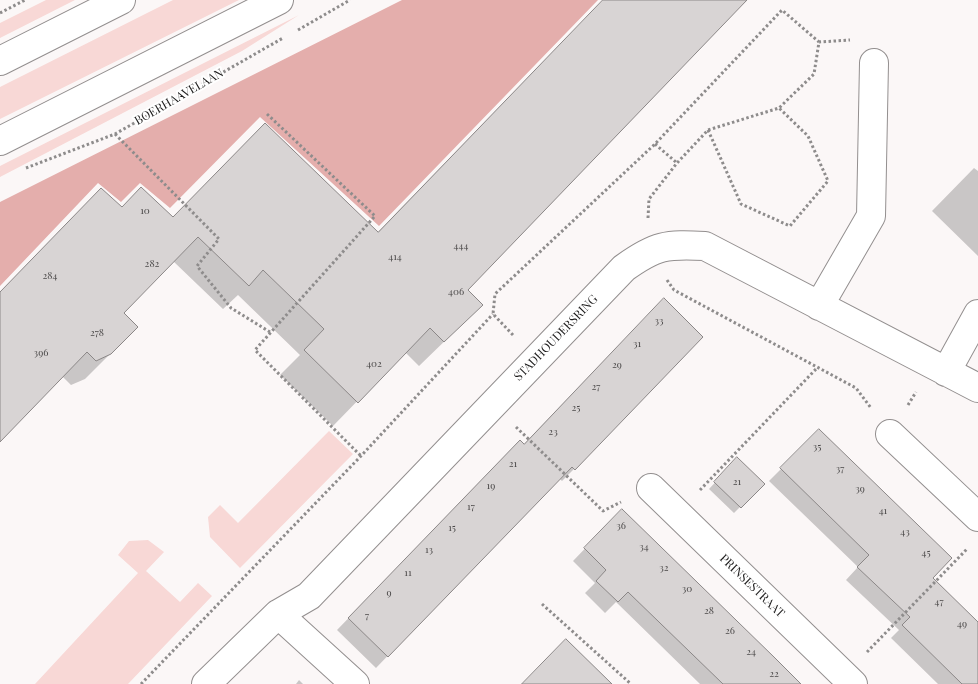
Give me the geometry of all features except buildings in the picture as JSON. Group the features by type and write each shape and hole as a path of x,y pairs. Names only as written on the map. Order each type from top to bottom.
{"street":[{"path":"0,61 121,0"},
{"path":"0,141 279,0"},
{"path":"819,306 871,216 874,63"},
{"name":"STADHOUDERSRING","path":"206,684 278,614 309,596 624,268 646,252 674,244 705,246 978,388"},
{"path":"939,369 978,314"},
{"path":"890,434 978,517"},
{"name":"PRINSESTRAAT","path":"651,488 849,680"},
{"path":"278,614 356,684"}],"path":[{"path":"0,13 25,0"},
{"name":"BOERHAAVELAAN","path":"18,171 114,134 350,0"},
{"path":"141,684 362,456 493,314 495,294 655,144 782,10 819,42 859,39"},
{"path":"819,42 814,74 779,108 708,130 676,163 649,199 646,252 674,290 856,388 890,434 939,369"},
{"path":"708,130 742,204 790,226 828,181 808,136 779,108"},
{"path":"267,114 375,216 255,350 362,456"},
{"path":"114,134 219,239 197,266 231,308 270,332"},
{"path":"655,144 676,163"},
{"path":"493,314 537,359"},
{"path":"678,514 817,368"},
{"path":"492,404 603,511 651,488"},
{"path":"849,680 971,544"},
{"path":"542,604 631,684"}],"shaded area":[{"path":"46,0 75,0 0,38 0,23"},
{"path":"173,0 239,0 0,119 0,87"},
{"path":"402,0 598,0 379,226 260,117 170,208 140,183 121,202 98,183 0,286 0,202"},
{"path":"299,15 242,51 0,177 0,166"},
{"path":"329,431 353,454 240,568 210,537 208,517 220,505 238,523"},
{"path":"148,540 164,552 146,571 180,602 198,583 212,596 128,684 35,684 138,573 118,555 129,541"}]}
